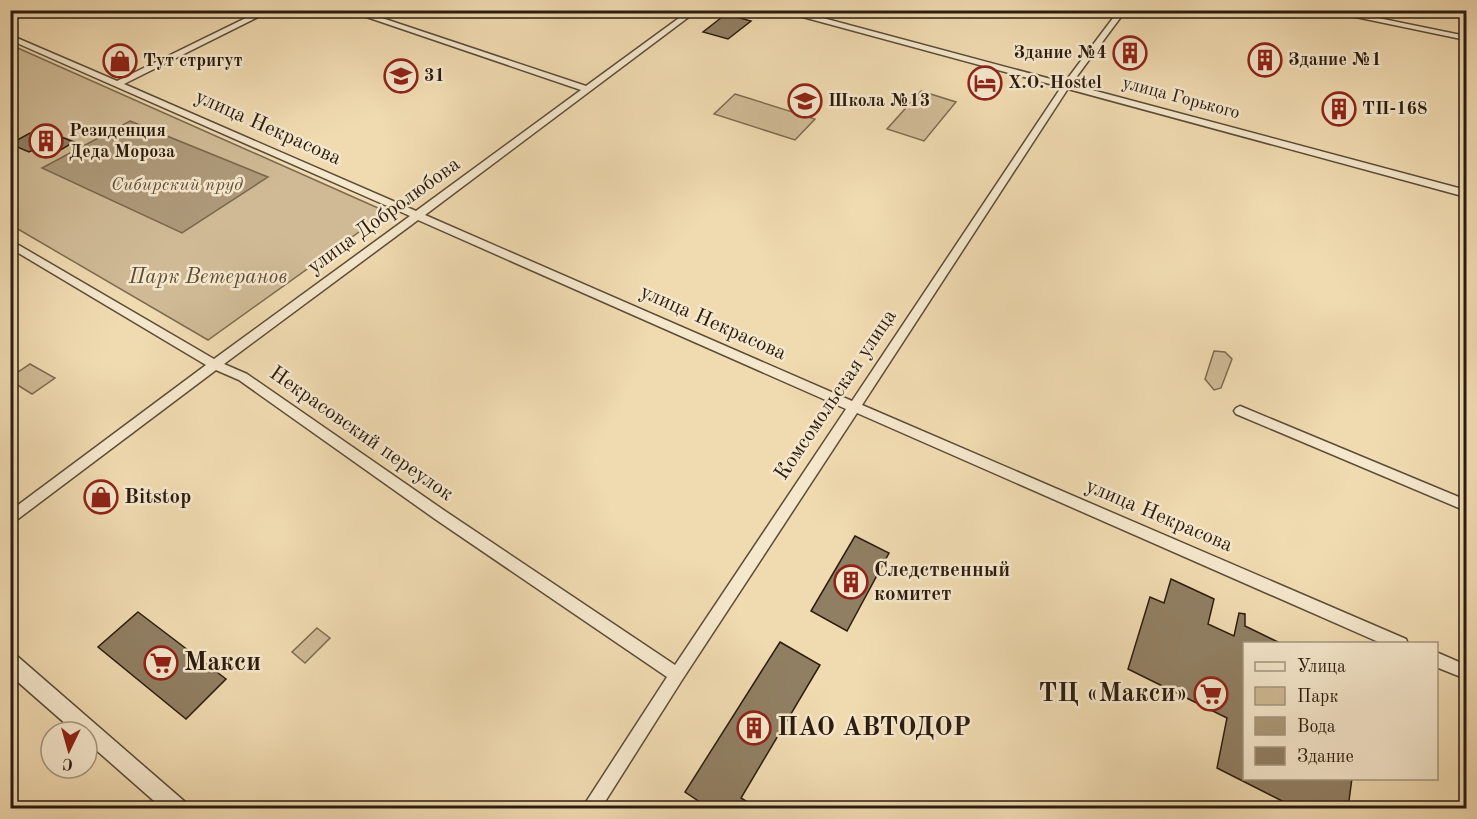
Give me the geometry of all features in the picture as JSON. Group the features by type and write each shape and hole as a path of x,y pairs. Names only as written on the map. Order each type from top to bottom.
{"street":[{"path":"117,84 269,10"},
{"path":"349,10 588,90"},
{"name":"улица Добролюбова","path":"10,519 695,10"},
{"name":"улица Горького","path":"781,10 1467,194"},
{"name":"Комсомольская улица","path":"592,808 677,675 1066,86 1124,10"},
{"path":"1324,10 1467,38"},
{"name":"улица Некрасова","path":"10,38 1396,642"},
{"name":"Некрасовский переулок","path":"10,243 215,365 243,377 440,515 677,675"},
{"path":"1240,411 1467,506"},
{"path":"1438,659 1467,672"},
{"path":"10,662 177,808"}],"green space":[{"name":"Парк Ветеранов","path":"11,45 387,212 208,340 11,225"},
{"path":"921,91 956,102 924,141 887,129"},
{"path":"735,94 815,119 795,140 714,114"},
{"path":"1214,351 1225,352 1232,359 1221,388 1214,390 1205,379"},
{"path":"30,364 55,378 32,394 11,381 11,377"},
{"path":"317,628 330,638 305,663 292,652"}],"water":[{"name":"Сибирский пруд","path":"130,121 268,177 182,233 42,168"}],"building":[{"path":"726,14 751,21 728,39 703,32"},
{"name":"Здание №1","path":"1258,49 1279,53 1273,73 1252,67"},
{"name":"Резиденция Деда Мороза","path":"44,130 74,142 59,151 51,147 44,151 37,148 29,152 10,144 30,133 34,135"},
{"name":"Следственный комитет","path":"855,536 889,553 847,631 811,611"},
{"name":"ТЦ «Макси»","path":"1171,579 1214,599 1208,624 1234,636 1239,613 1245,614 1245,626 1278,642 1243,642 1243,780 1352,780 1348,808 1296,808 1217,768 1227,718 1128,669 1150,597 1164,603"},
{"name":"Макси","path":"138,612 226,679 186,719 98,647"},
{"name":"ПАО АВТОДОР","path":"780,642 820,665 741,798 757,808 709,808 685,792"}],"place":[{"name":"Здание №4","path":"1130,53"},
{"name":"Здание №1","path":"1265,60"},
{"name":"Тут стригут","path":"120,61"},
{"name":"31","path":"401,76"},
{"name":"X.O. Hostel","path":"985,83"},
{"name":"Школа №13","path":"805,101"},
{"name":"ТП-168","path":"1339,109"},
{"name":"Резиденция Деда Мороза","path":"46,141"},
{"name":"Bitstop","path":"101,497"},
{"name":"Следственный комитет","path":"851,582"},
{"name":"Макси","path":"161,663"},
{"name":"ТЦ «Макси»","path":"1211,694"},
{"name":"ПАО АВТОДОР","path":"754,728"}]}
